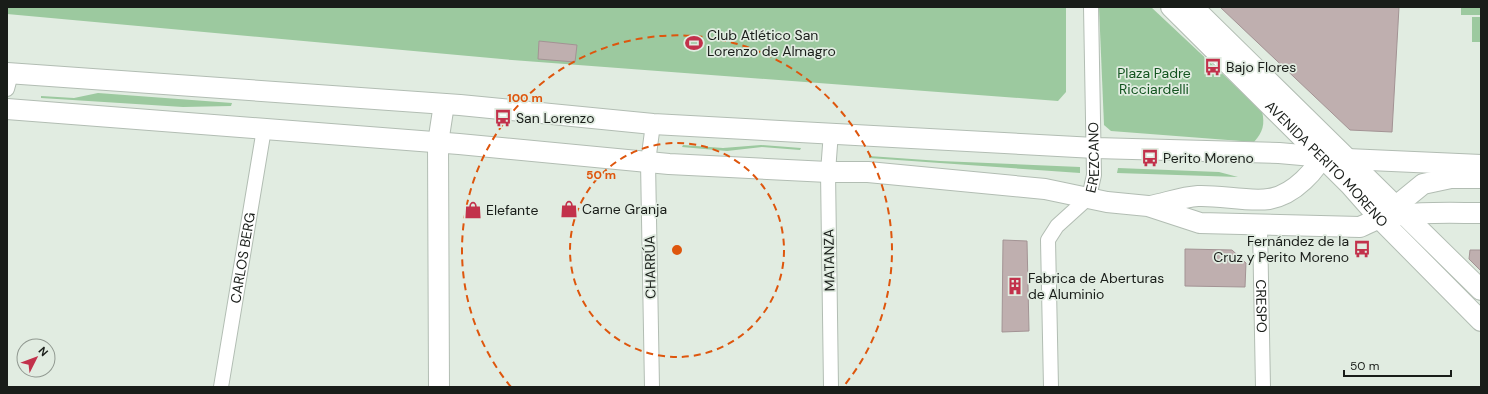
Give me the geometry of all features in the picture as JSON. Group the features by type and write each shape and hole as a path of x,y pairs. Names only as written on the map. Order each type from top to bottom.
{"main road":[{"name":"AVENIDA PERITO MORENO","path":"1171,7 1326,150"},
{"name":"AVENIDA PERITO MORENO","path":"1193,7 1326,150 1380,219 1481,320"},
{"path":"8,78 444,104 653,124 831,132 1094,148 1279,153 1326,150 1347,159 1481,165"},
{"path":"439,387 438,143 444,104"},
{"path":"7,109 438,143 648,162 828,172 876,172 1045,189 1089,196 1107,202 1148,206 1200,223 1260,226 1360,227 1400,211 1481,213"},
{"path":"1148,206 1198,196 1269,199 1284,194 1305,179 1326,150"},
{"name":"AVENIDA PERITO MORENO","path":"1347,159 1481,290"},
{"path":"1400,211 1423,184 1451,178 1481,178"}],"street":[{"name":"EREZCANO","path":"1051,387 1048,240 1057,226 1089,196 1094,175 1091,7"},
{"name":"CHARRÚA","path":"652,387 648,162 653,124"},
{"name":"CARLOS BERG","path":"221,387 264,129"},
{"name":"MATANZA","path":"831,132 828,172 831,387"},
{"name":"CRESPO","path":"1260,226 1263,387"}],"green space":[{"name":"Club Atlético San Lorenzo de Almagro","path":"7,7 1066,7 1066,92 1058,101 512,60 7,14"},
{"name":"Plaza Padre Ricciardelli","path":"1099,7 1151,7 1262,111 1262,128 1254,142 1111,131 1104,125"},
{"path":"1461,7 1481,7 1481,15 1461,15"},
{"path":"1472,17 1481,17 1481,42 1472,42"},
{"path":"98,93 232,103 231,106 183,107 41,98 41,96 74,98"},
{"path":"683,145 723,148 761,145 801,148 800,150 762,147 727,151 682,147"},
{"path":"869,156 940,161 1080,167 1080,173 869,158"},
{"path":"1118,168 1219,172 1238,177 1117,173"}],"building":[{"path":"1220,7 1399,7 1392,132 1350,130"},
{"path":"539,41 577,45 575,62 538,59"},
{"name":"Fabrica de Aberturas de Aluminio","path":"1003,240 1027,241 1029,331 1002,332"},
{"path":"1185,249 1232,250 1246,263 1245,287 1185,286"},
{"path":"1470,250 1481,250 1481,271 1469,259"}],"place":[{"name":"Club Atlético San Lorenzo de Almagro","path":"694,43"},
{"name":"Bajo Flores","path":"1213,67"},
{"name":"San Lorenzo","path":"503,118"},
{"name":"Perito Moreno","path":"1150,158"},
{"name":"Carne Granja","path":"569,209"},
{"name":"Elefante","path":"473,210"},
{"name":"Fernández de la Cruz y Perito Moreno","path":"1362,249"},
{"name":"Fabrica de Aberturas de Aluminio","path":"1015,286"}]}
